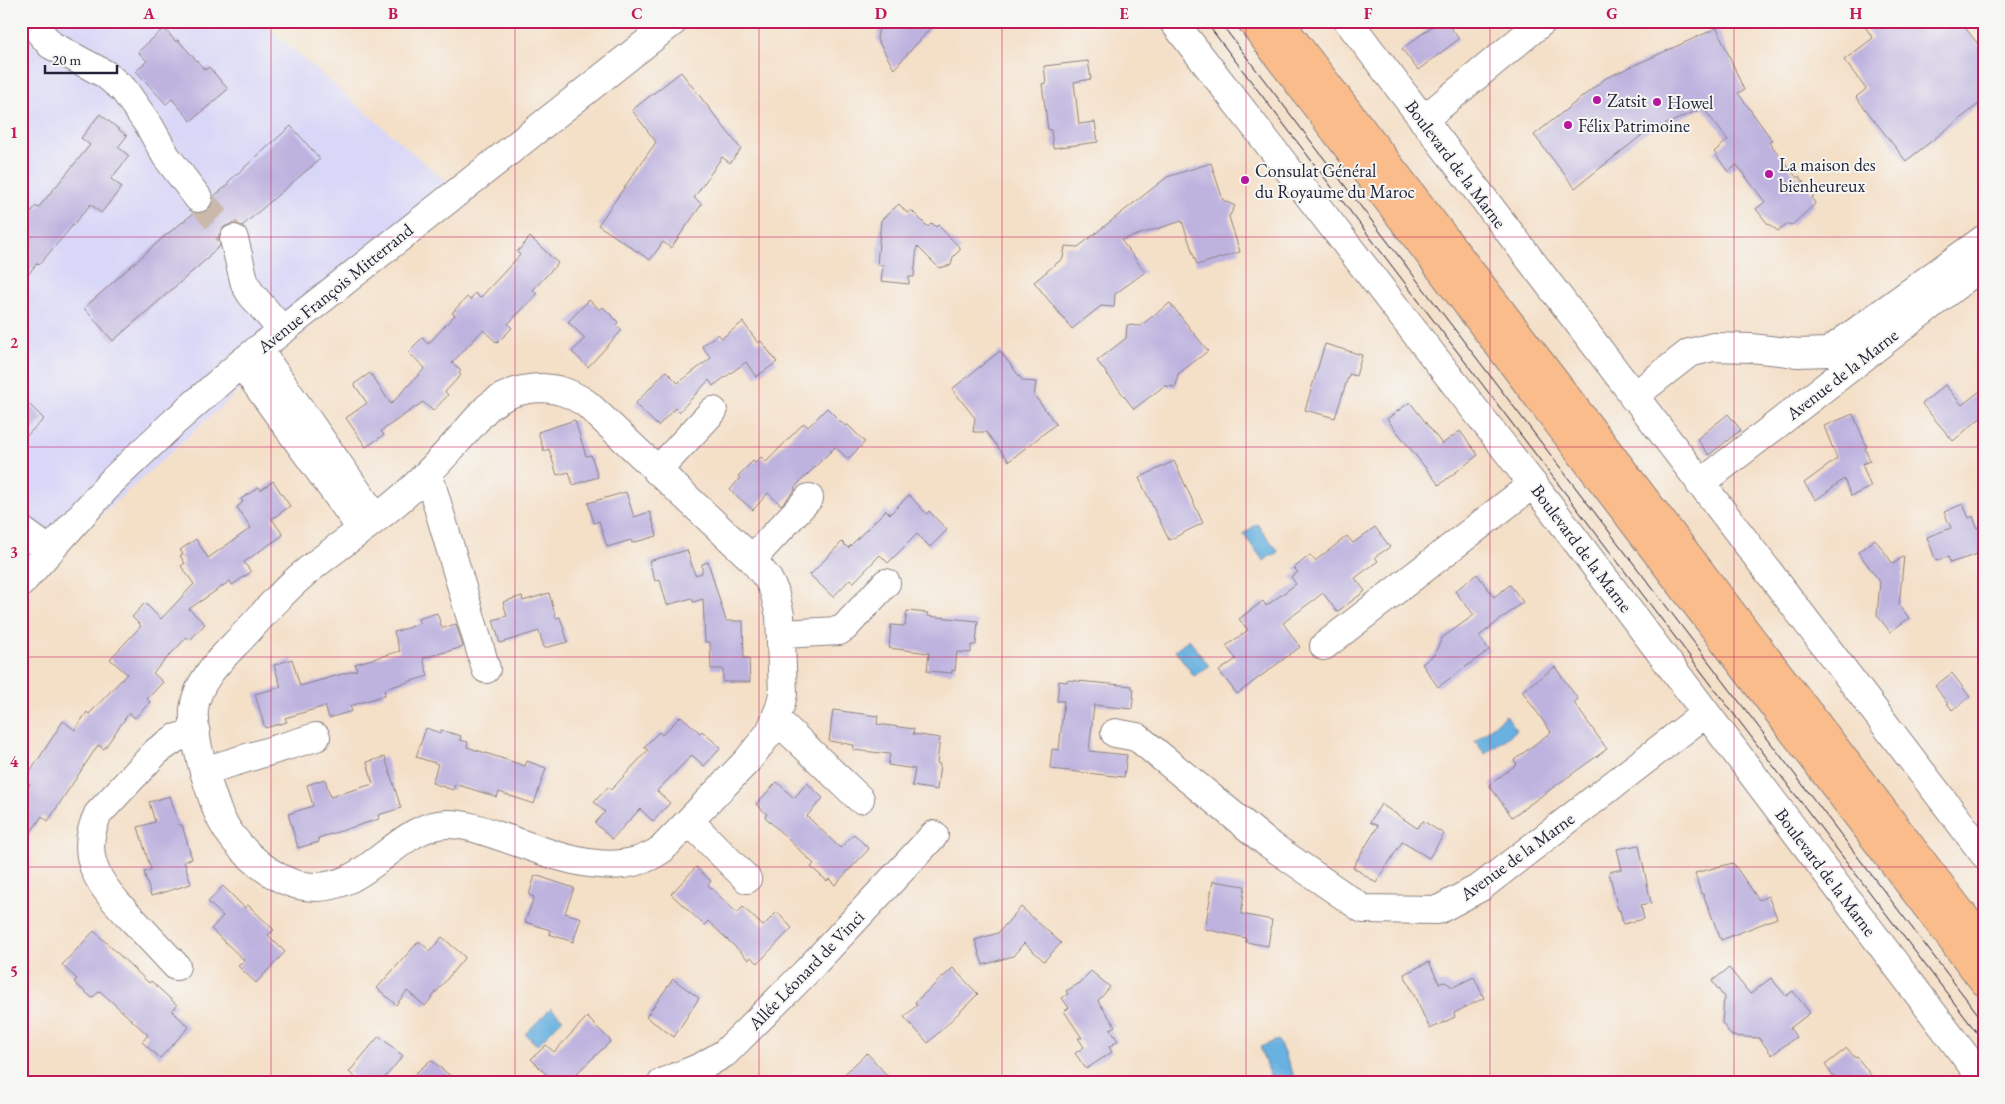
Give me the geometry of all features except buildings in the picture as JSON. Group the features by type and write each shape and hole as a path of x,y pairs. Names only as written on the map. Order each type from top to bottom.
{"main road":[{"path":"1251,21 1984,982"},
{"path":"1279,21 1984,942"}],"street":[{"path":"30,21 51,45 105,74 124,90 150,127 166,156 198,198"},
{"name":"Avenue François Mitterrand","path":"21,583 113,480 250,356 674,21"},
{"name":"Boulevard de la Marne","path":"1173,21 1533,484 1984,1081"},
{"name":"Boulevard de la Marne","path":"1348,21 1633,397 1984,854"},
{"path":"1423,120 1543,21"},
{"path":"234,239 245,284 251,294 282,330"},
{"path":"1633,397 1688,353 1713,347 1751,348 1798,353 1828,352 1984,239"},
{"name":"Avenue de la Marne","path":"1700,484 1984,264"},
{"path":"250,356 369,523"},
{"path":"551,388 576,396 587,404 752,559 768,579 774,591 780,615 782,634 783,694 776,719 764,743 690,822 653,856 627,864 614,865 572,860 470,826 444,824 418,832 360,874 336,884 306,886 288,882 271,873 236,840 220,817 204,771 196,733 194,709 201,686 219,661 287,589 402,498 428,473 488,407 498,399 525,389 551,388"},
{"path":"657,471 713,411"},
{"path":"428,473 486,669"},
{"path":"1324,646 1533,484"},
{"path":"752,559 810,498"},
{"path":"21,530 50,550"},
{"path":"782,634 839,632 886,583"},
{"name":"Avenue de la Marne","path":"1115,732 1137,736 1266,842 1363,909 1438,910 1481,886 1706,712"},
{"path":"776,719 860,799"},
{"path":"176,966 112,899 100,882 92,863 90,843 94,822 98,814 157,751 176,738 196,733"},
{"path":"204,771 316,737"},
{"path":"690,822 747,879"},
{"name":"Allée Léonard de Vinci","path":"662,1083 701,1067 725,1053 804,973 934,835"}],"shaded area":[{"path":"21,21 260,21 459,193 42,568 21,598"}],"water":[{"path":"1257,524 1278,551 1275,555 1271,555 1264,561 1243,534"},
{"path":"1189,639 1209,666 1194,676 1175,650"},
{"path":"1506,715 1517,730 1485,754 1475,741"},
{"path":"551,1008 563,1019 537,1045 525,1034"},
{"path":"1278,1040 1296,1080 1288,1083 1272,1083 1260,1047"}],"tunnel":[{"path":"198,198 234,239"}],"tram line":[{"path":"1205,21 1984,1042"},
{"path":"1219,21 1984,1022"}],"place":[{"name":"Zatsit","path":"1597,100"},
{"name":"Howel","path":"1657,102"},
{"name":"Félix Patrimoine","path":"1568,125"},
{"name":"La maison des bienheureux","path":"1769,174"},
{"name":"Consulat Général du Royaume du Maroc","path":"1245,180"}]}
